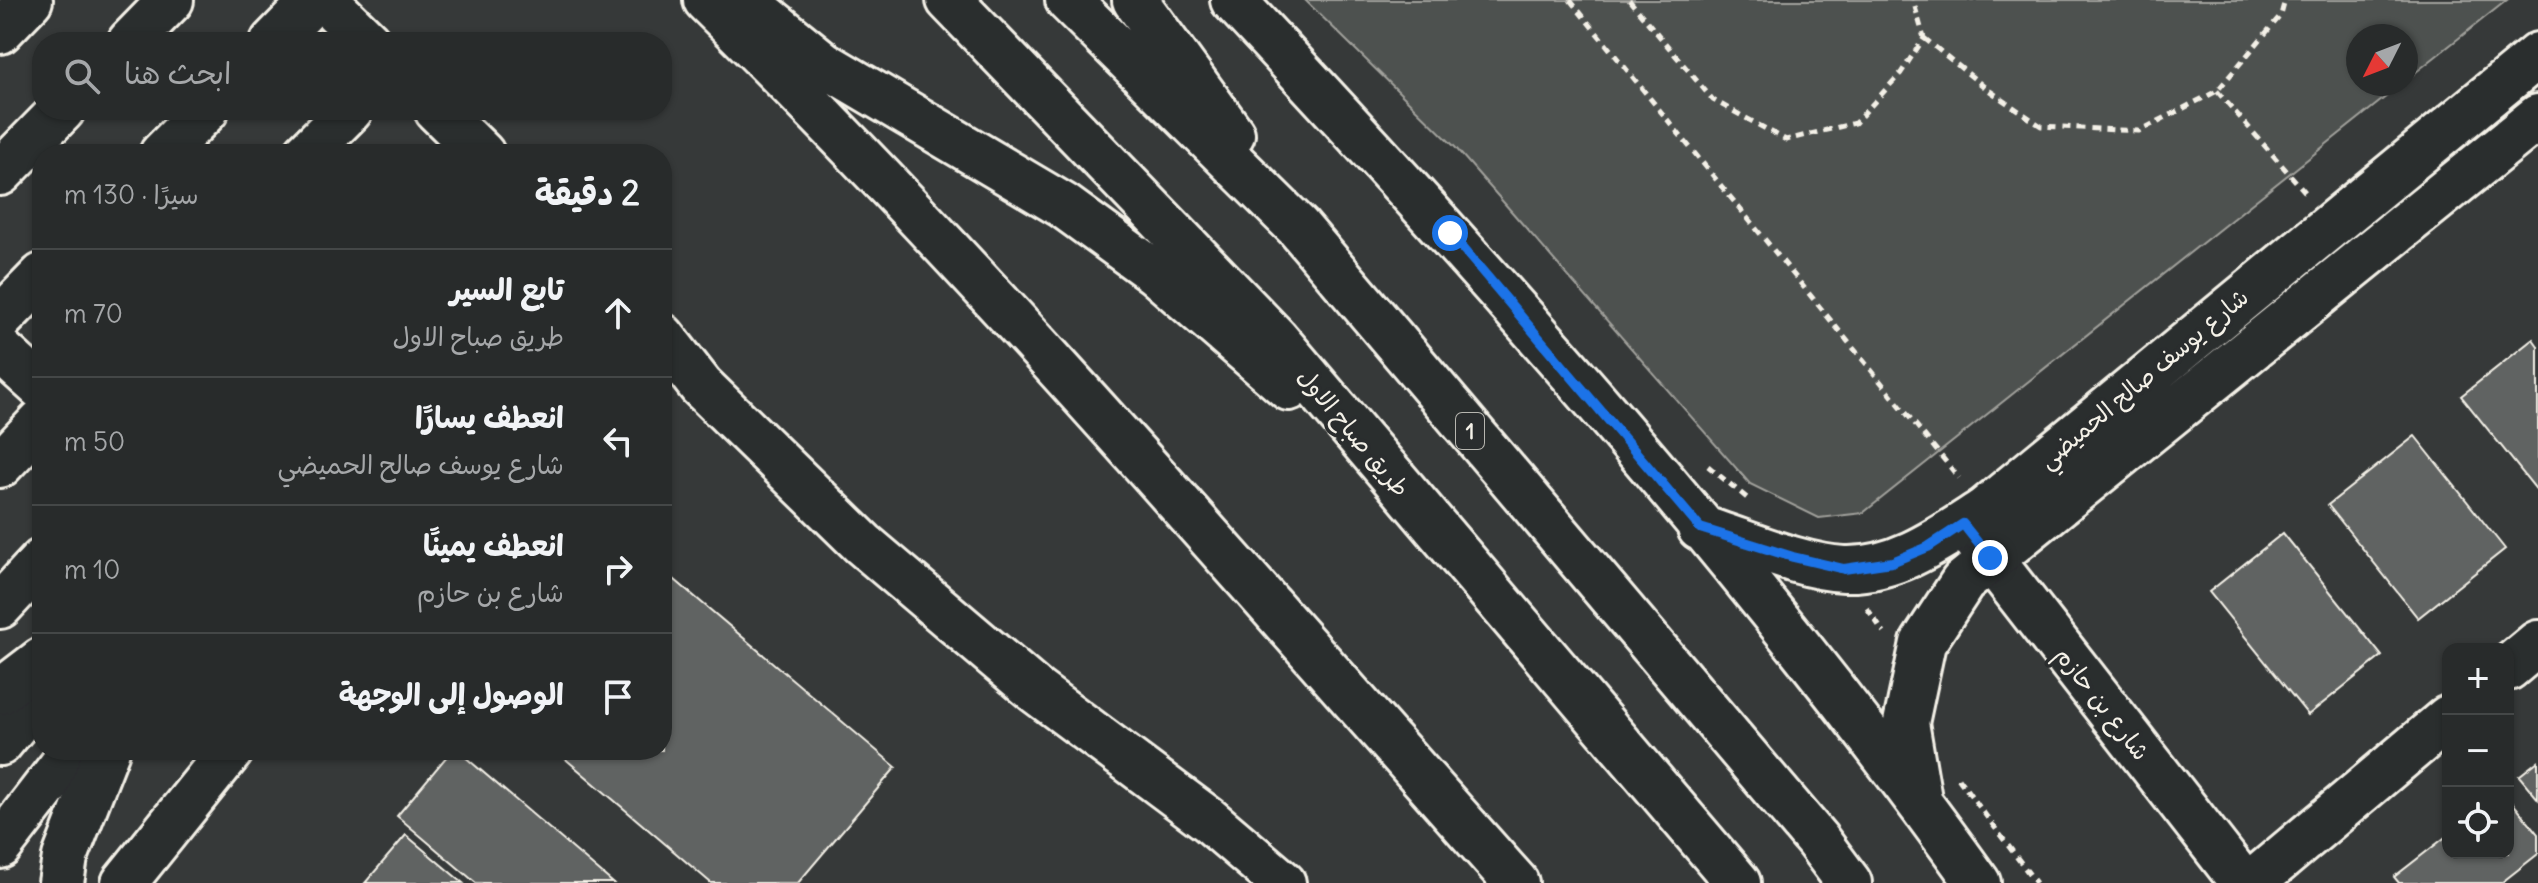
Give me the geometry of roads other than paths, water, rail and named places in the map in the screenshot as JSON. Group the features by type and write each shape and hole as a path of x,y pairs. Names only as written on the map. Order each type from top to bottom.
{"main road":[{"path":"0,31 30,0"},
{"path":"140,32 171,0"},
{"path":"283,32 314,0"},
{"path":"325,0 358,32"},
{"path":"706,0 812,104 1219,545 1516,883"},
{"path":"745,0 824,64 1075,214 1156,273 1381,464"},
{"name":"طريق صباح الاول","path":"949,0 1275,338 1738,883"},
{"name":"1","path":"1068,0 1298,227 1817,840 1849,883"},
{"path":"1135,0 1298,227"},
{"path":"1233,0 1450,233 1700,528 1919,801 1978,883"},
{"name":"شارع يوسف صالح الحميضي","path":"1700,528 1793,557 1844,569 1892,562 1928,547 1974,517 2538,55"},
{"name":"شارع يوسف صالح الحميضي","path":"1919,801 1906,723 1923,643 1963,582 2538,117"},
{"path":"0,173 52,120"},
{"path":"172,144 196,120"},
{"path":"316,144 340,120"},
{"path":"447,120 472,144"},
{"path":"0,319 32,286"},
{"path":"672,349 701,386 771,456 906,582 1036,691 1209,820 1283,883"},
{"path":"0,350 32,379"},
{"path":"0,465 32,431"},
{"name":"شارع بن حازم","path":"1974,517 1990,558 2243,883"},
{"path":"0,606 32,572"},
{"path":"2514,663 2538,643"},
{"path":"0,692 32,668"},
{"path":"0,743 32,704"},
{"path":"2252,883 2442,723"},
{"path":"0,846 66,760"},
{"path":"61,883 65,857 103,760"},
{"path":"124,883 223,760"},
{"path":"1817,840 1859,883"}]}
